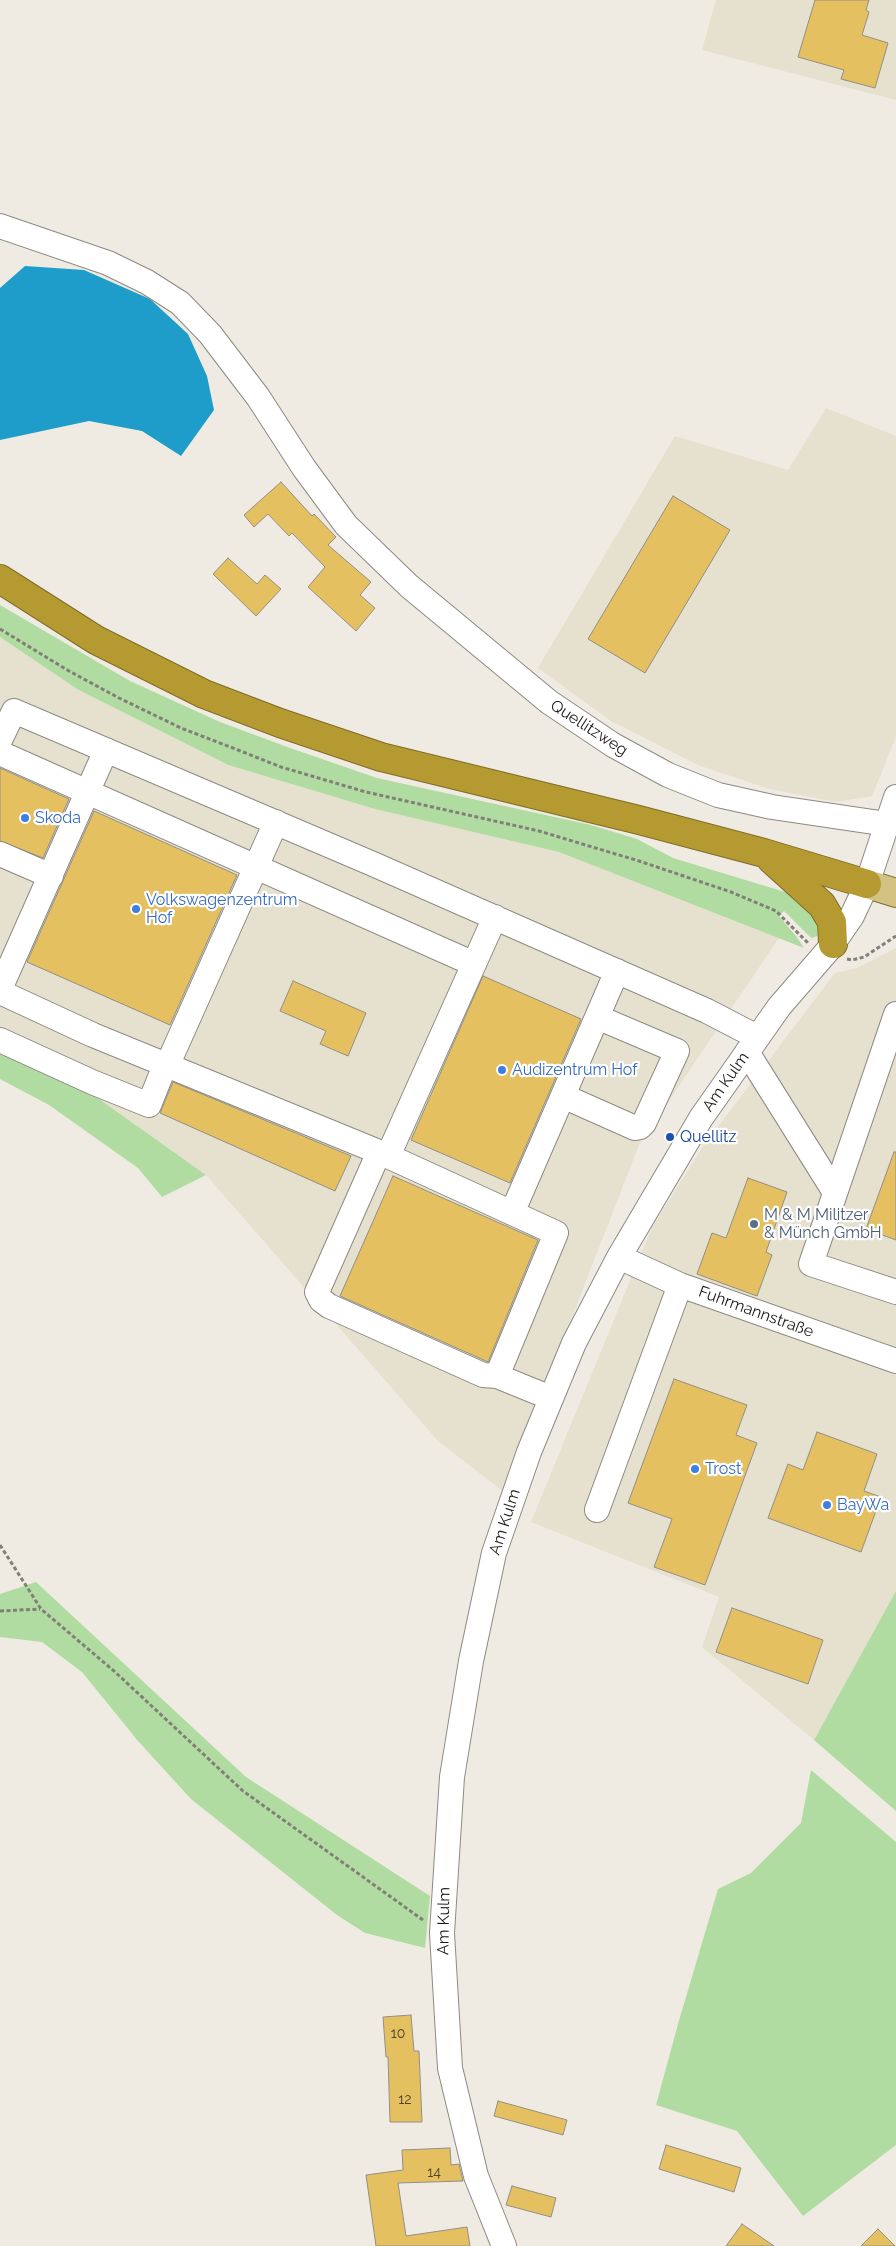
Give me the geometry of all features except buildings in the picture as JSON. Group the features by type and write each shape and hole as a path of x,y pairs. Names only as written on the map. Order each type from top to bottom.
{"highway":[{"path":"0,580 96,640 204,694 280,723 381,757 564,800 764,853 867,884"},
{"path":"764,853 822,905 832,922 827,950"}],"main road":[{"path":"867,884 896,893"}],"street":[{"name":"Quellitzweg","path":"0,226 108,263 148,282 180,303 210,334 246,381 304,468 346,525 408,586 549,702 613,746 668,775 718,795 772,807 887,824"},
{"path":"0,740 14,711 276,822 707,1010 752,1044 834,1191"},
{"path":"106,750 0,990 93,1035 383,1154 556,1233 498,1376"},
{"path":"0,753 474,964"},
{"name":"Am Kulm","path":"504,2246 476,2176 450,2068 442,1933 452,1777 471,1661 494,1553 529,1452 574,1343 619,1257 682,1148 752,1044 779,1007 827,950 852,916 867,884 896,797"},
{"path":"0,1040 148,1105 276,822"},
{"path":"0,854 51,876"},
{"path":"495,917 317,1292 321,1300 329,1306 483,1375 498,1376 551,1398"},
{"path":"512,1213 617,971"},
{"path":"896,1014 834,1191 811,1264 896,1292"},
{"path":"563,1096 634,1128 640,1127 644,1123 677,1051 597,1017"},
{"name":"Fuhrmannstraße","path":"619,1257 680,1285 896,1361"},
{"path":"597,1510 680,1285"}],"path":[{"path":"0,629 69,671 128,702 181,728 281,767 366,792 586,843 740,896 776,911 803,937 845,959 852,960 864,957 896,936"},
{"path":"0,1545 41,1609 114,1672 243,1791 442,1933"},
{"path":"0,1611 41,1609"}],"shaded area":[{"path":"716,0 896,0 896,100 702,50"},
{"path":"826,408 896,436 896,737 872,796 836,802 769,789 698,765 611,721 538,668 675,436 788,470"},
{"path":"0,637 77,689 228,765 375,809 559,852 779,938 639,1145 504,1492 438,1441 206,1175 54,1067 0,1044"},
{"path":"896,948 896,1591 814,1740 702,1647 719,1597 531,1522 652,1227 704,1145 835,973 857,968"}],"green space":[{"path":"0,605 130,681 220,722 290,748 377,778 591,825 637,839 673,858 795,895 819,913 820,935 812,938 809,936 784,911 779,916 804,948 559,852 375,809 228,765 77,689 0,637"},
{"path":"0,1044 54,1067 206,1175 162,1197 138,1168 49,1105 0,1079"},
{"path":"36,1582 246,1777 430,1896 425,1948 365,1933 337,1915 191,1799 138,1741 82,1672 42,1642 0,1637 0,1594"},
{"path":"896,1591 896,1811 814,1740"},
{"path":"811,1770 896,1842 896,2145 803,2216 737,2131 656,2105 718,1889 751,1873 801,1823"}],"water":[{"path":"25,266 84,270 150,299 188,334 207,376 214,410 181,456 142,431 89,421 0,440 0,288"}],"place":[{"name":"Skoda","path":"25,818"},
{"name":"Volkswagenzentrum Hof","path":"136,909"},
{"name":"Audizentrum Hof","path":"502,1070"},
{"name":"Quellitz","path":"670,1137"},
{"name":"M & M Militzer & Münch GmbH","path":"754,1224"},
{"name":"Trost","path":"695,1469"},
{"name":"BayWa","path":"827,1505"}]}
